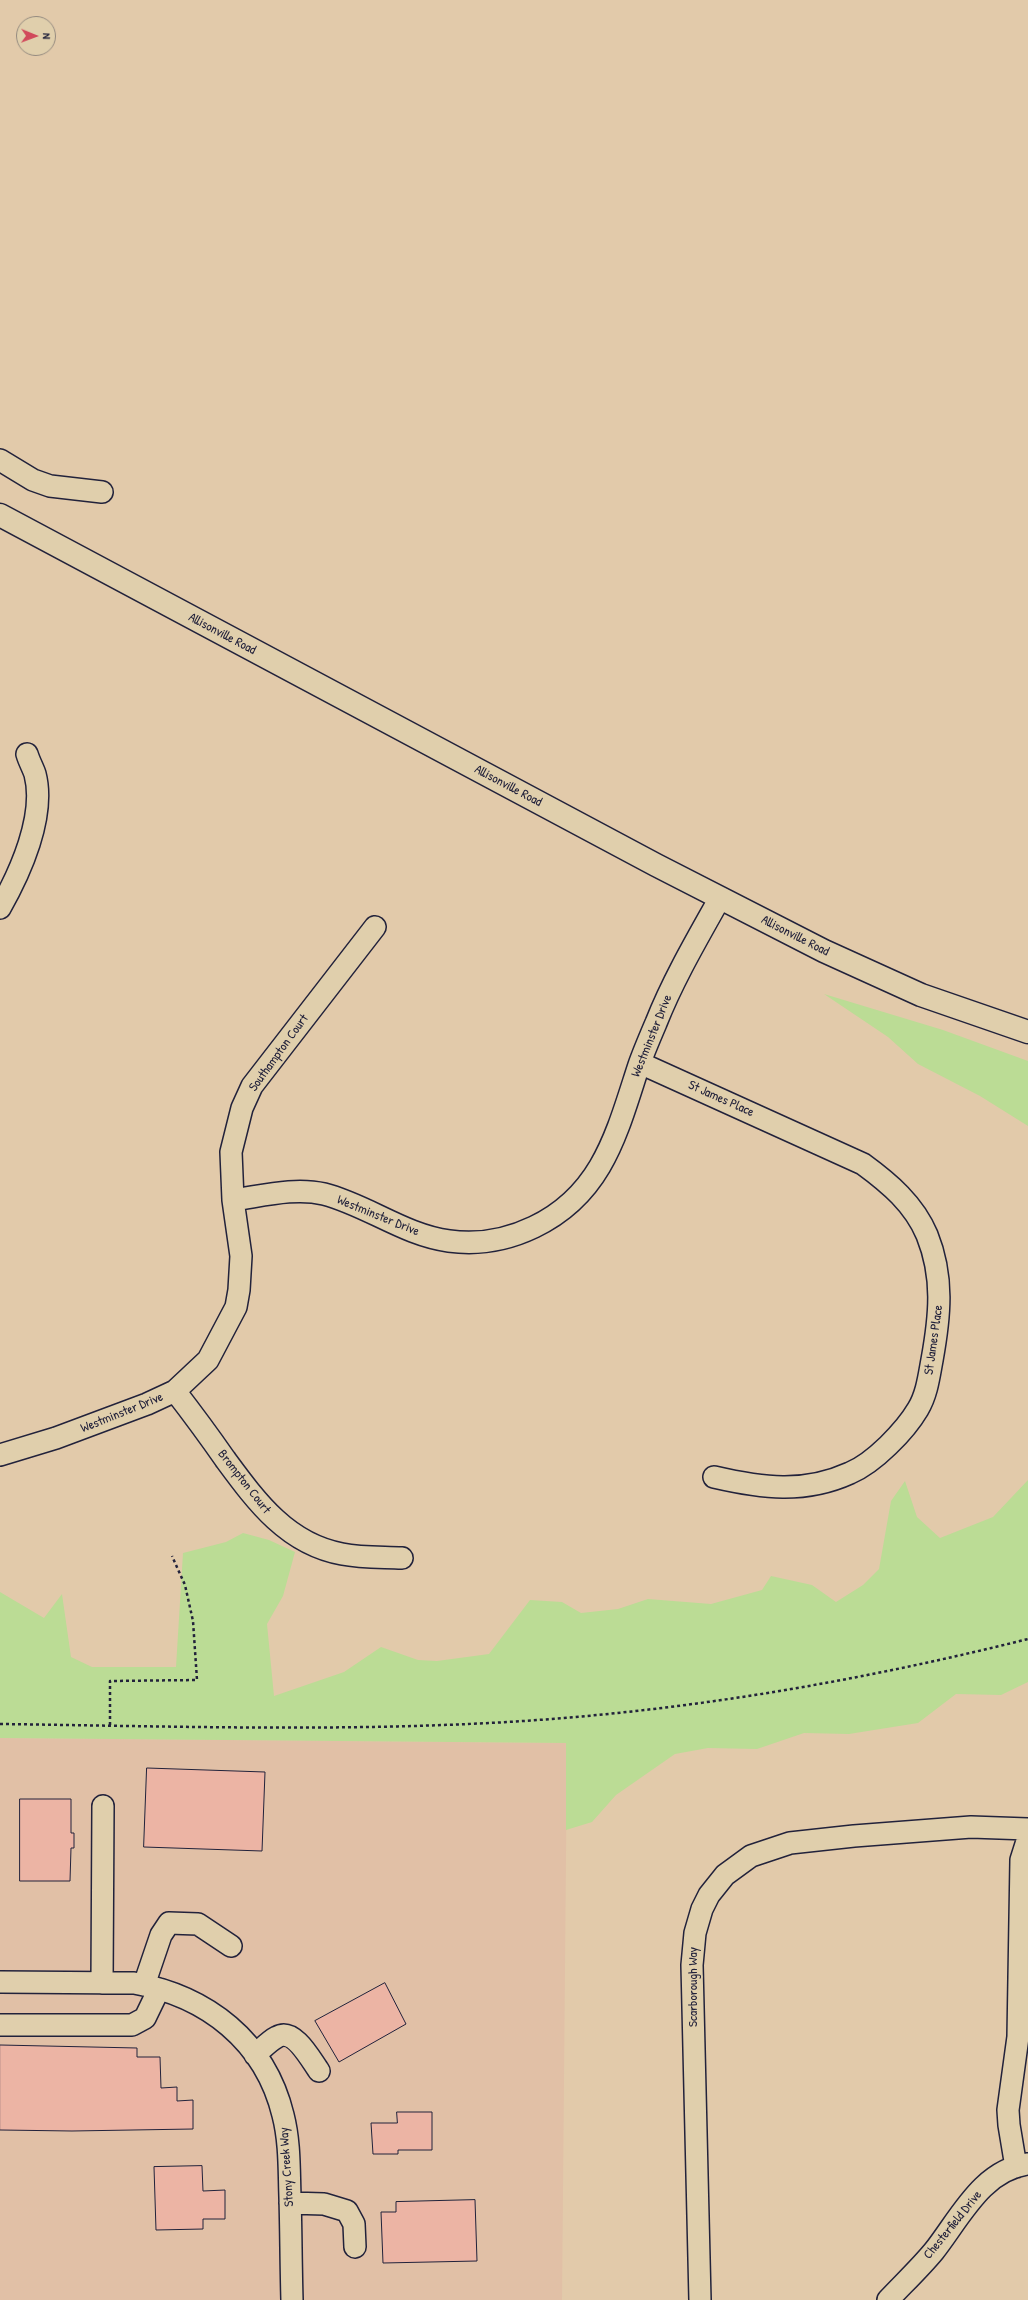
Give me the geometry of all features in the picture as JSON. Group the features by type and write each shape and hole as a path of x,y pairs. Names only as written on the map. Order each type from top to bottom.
{"main road":[{"name":"Allisonville Road","path":"0,514 720,898 878,976 921,995 1028,1032"}],"street":[{"path":"0,460 33,480 50,486 102,492"},
{"path":"0,908 29,845 35,816 37,797 35,775 27,754"},
{"name":"Westminster Drive","path":"0,1455 100,1423 175,1391 208,1360 236,1307 241,1256 233,1200 283,1193 323,1194 357,1205 396,1224 427,1235 447,1241 472,1243 494,1241 522,1233 544,1223 563,1210 579,1196 596,1175 616,1135 640,1063 663,1004 720,898"},
{"name":"Southampton Court","path":"233,1200 231,1152 242,1108 252,1086 375,927"},
{"name":"St James Place","path":"640,1063 856,1160 884,1179 900,1193 917,1217 926,1234 939,1278 940,1301 938,1328 928,1384 918,1408 902,1429 880,1452 852,1473 826,1482 789,1489 753,1486 714,1477"},
{"name":"Brompton Court","path":"175,1391 255,1499 272,1518 293,1534 314,1545 341,1554 402,1558"},
{"path":"102,1983 103,1806"},
{"name":"Scarborough Way","path":"700,2300 692,1965 695,1933 702,1909 709,1895 732,1868 750,1856 790,1842 971,1827 1028,1829"},
{"path":"1022,2166 1009,2125 1008,2110 1018,2037 1021,1860 1028,1838"},
{"path":"0,2025 132,2025 145,2018 161,1934 169,1923 198,1924 231,1946"},
{"name":"Stony Creek Way","path":"0,1982 102,1983 152,1987 178,1995 210,2011 235,2031 256,2055 278,2096 284,2117 289,2157 292,2300"},
{"path":"256,2055 278,2036 286,2034 295,2038 319,2071"},
{"name":"Chesterfield Drive","path":"888,2300 932,2253 976,2193 1005,2171 1022,2166"},
{"path":"290,2203 324,2204 347,2211 354,2224 356,2247"}],"path":[{"path":"110,1725 110,1681 197,1680 193,1620 185,1585 172,1556"},
{"path":"0,1724 390,1726 470,1724 629,1712 780,1692 866,1676 1028,1640"}],"shaded area":[{"path":"0,1738 567,1743 562,2300 0,2300"}],"green space":[{"path":"824,994 943,1030 1028,1061 1028,1126 980,1096 918,1064 888,1037"},
{"path":"1028,1480 1028,1682 1001,1695 956,1694 918,1723 849,1734 804,1733 757,1749 708,1748 675,1754 616,1795 592,1822 566,1830 566,1743 0,1738 0,1592 44,1618 62,1594 71,1657 92,1667 176,1667 183,1553 226,1542 243,1533 269,1540 295,1552 283,1596 267,1624 274,1696 344,1672 381,1647 418,1660 437,1661 489,1654 530,1600 562,1602 581,1613 618,1609 648,1599 711,1604 762,1590 771,1576 812,1585 836,1602 863,1585 879,1569 891,1501 905,1481 917,1517 940,1538 993,1517"}],"building":[{"path":"147,1768 265,1772 262,1851 144,1847"},
{"path":"20,1799 71,1799 71,1833 74,1833 74,1848 71,1848 70,1881 20,1881"},
{"path":"385,1983 406,2024 339,2062 315,2021"},
{"path":"0,2045 137,2048 137,2057 160,2057 161,2088 177,2087 177,2101 193,2100 193,2129 72,2131 0,2130"},
{"path":"397,2112 432,2112 432,2150 398,2150 398,2154 373,2154 371,2123 397,2123"},
{"path":"202,2166 203,2191 225,2190 225,2219 203,2219 203,2229 156,2230 154,2167"},
{"path":"475,2200 477,2261 383,2263 381,2212 396,2212 396,2202"}]}
